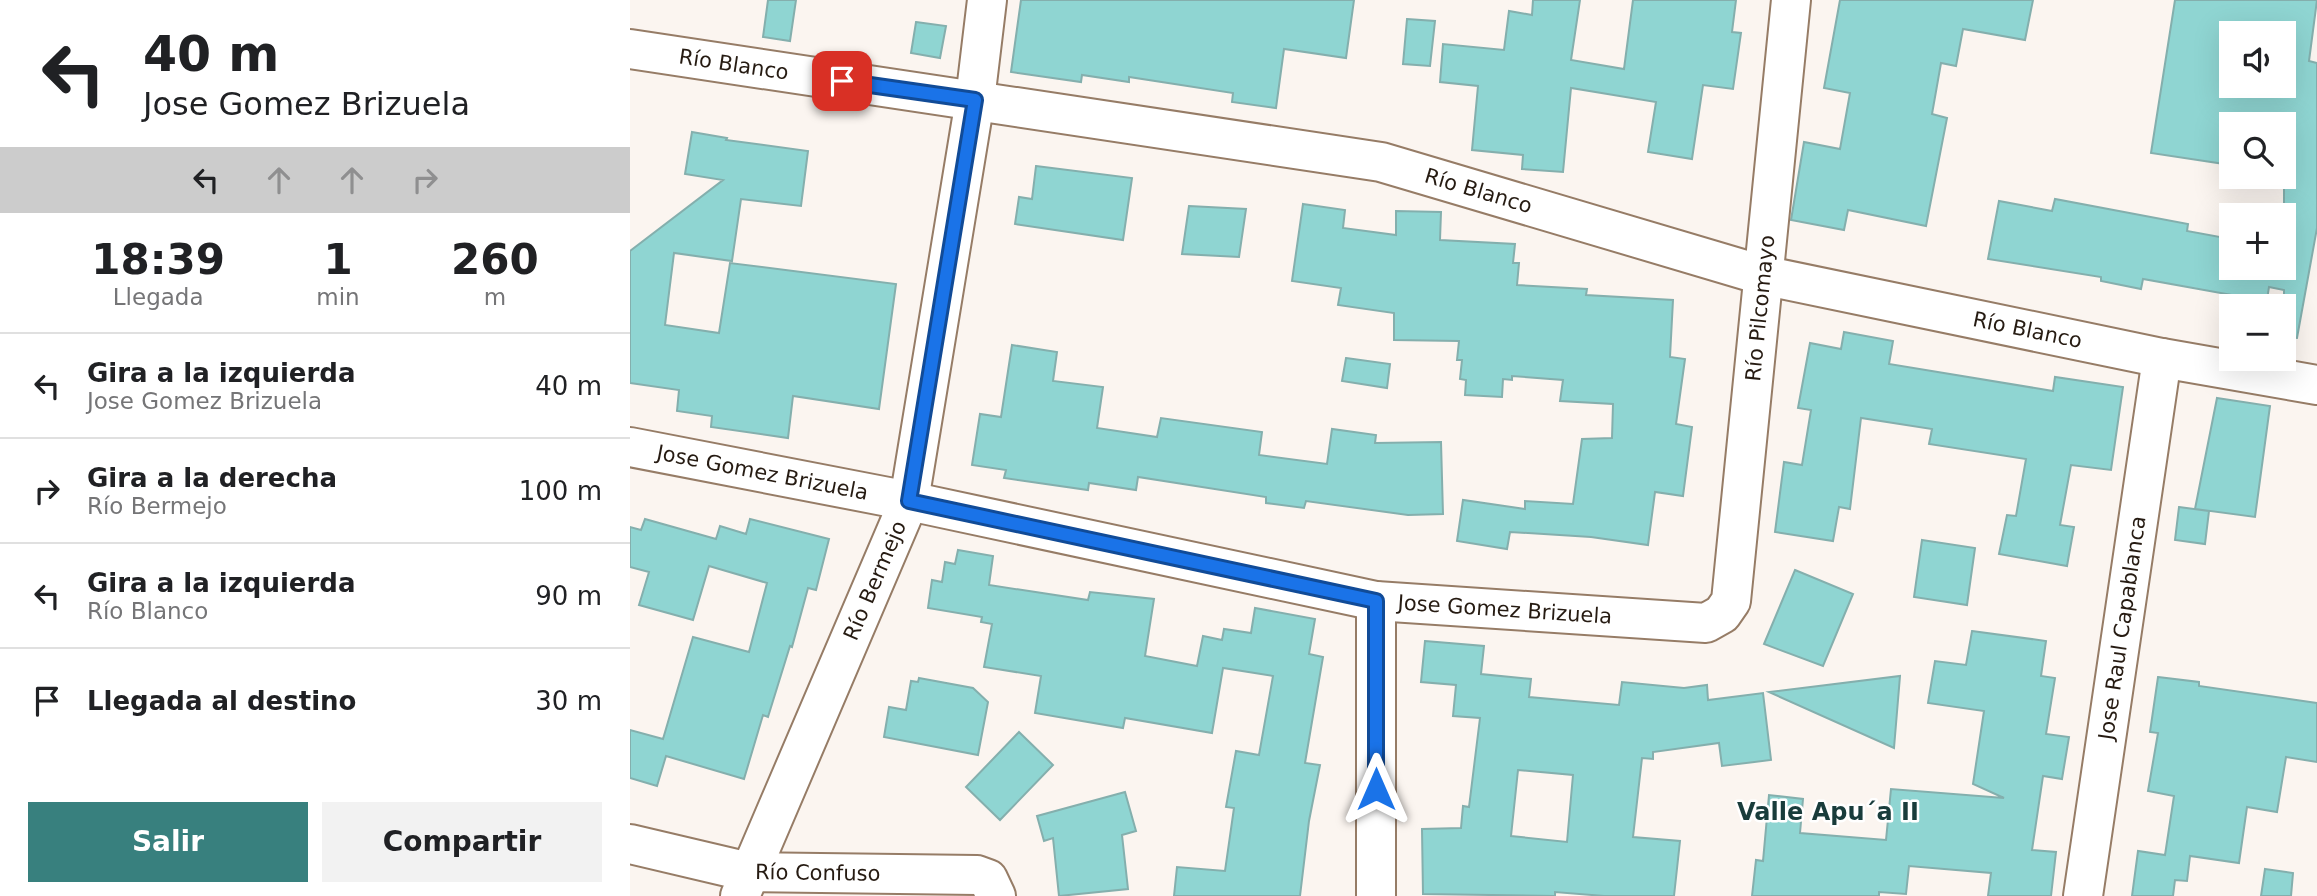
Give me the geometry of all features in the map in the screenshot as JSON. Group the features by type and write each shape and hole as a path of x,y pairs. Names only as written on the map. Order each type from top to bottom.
{"street":[{"name":"Río Bermejo","path":"744,884 909,501 975,100 987,0"},
{"name":"Río Pilcomayo","path":"1722,614 1731,601 1791,0"},
{"name":"Río Blanco","path":"630,50 1381,162 1762,275 2162,358 2317,385"},
{"name":"Jose Raul Capablanca","path":"2083,896 2162,358"},
{"name":"Jose Gomez Brizuela","path":"630,447 909,501 1376,601 1706,623 1722,614"},
{"path":"1376,601 1376,896"},
{"name":"Río Confuso","path":"630,844 744,884 977,875 988,879 996,896"}],"building":[{"path":"768,0 796,0 790,41 763,37"},
{"path":"1021,0 1354,0 1346,58 1284,49 1276,108 1232,102 1233,93 1129,77 1129,82 1082,75 1081,82 1011,72"},
{"path":"1533,0 1580,0 1571,60 1624,69 1633,0 1736,0 1732,32 1741,33 1733,89 1703,85 1692,159 1648,152 1656,102 1571,88 1563,172 1522,169 1523,155 1472,150 1478,86 1440,82 1443,44 1504,50 1509,11 1532,15"},
{"path":"1840,0 2033,0 2025,40 1963,29 1956,66 1941,63 1932,114 1947,118 1926,226 1848,210 1844,230 1791,220 1804,142 1840,149 1850,93 1824,88"},
{"path":"2175,0 2317,0 2309,61 2317,63 2317,228 2297,338 2296,294 2284,294 2284,290 2269,287 2268,294 2226,294 2143,279 2141,289 2101,281 2101,277 1988,259 1999,201 2052,211 2055,199 2188,224 2187,231 2219,237 2219,280 2296,280 2296,203 2284,203 2284,189 2296,189 2296,112 2219,112 2219,163 2151,153"},
{"path":"1407,19 1435,21 1430,66 1403,64"},
{"path":"916,22 946,26 940,58 911,53"},
{"path":"692,132 727,138 726,140 808,151 801,206 741,199 732,261 674,253 665,325 719,333 730,263 896,284 879,409 793,396 788,438 711,427 712,416 677,411 679,390 630,383 630,251 723,180 685,174"},
{"path":"1036,166 1132,178 1123,240 1015,224 1019,197 1032,199"},
{"path":"1303,204 1345,210 1343,228 1396,235 1396,211 1441,212 1440,240 1515,244 1513,263 1519,263 1517,285 1587,289 1586,295 1673,300 1670,357 1685,359 1676,424 1692,427 1683,496 1655,492 1648,545 1591,537 1510,532 1507,549 1457,541 1463,500 1525,509 1525,501 1573,504 1582,439 1612,438 1613,404 1560,401 1563,380 1512,376 1512,380 1503,379 1502,397 1465,395 1466,380 1460,379 1462,360 1457,360 1459,341 1394,340 1394,313 1338,305 1341,288 1292,281"},
{"path":"1189,206 1246,209 1239,257 1182,254"},
{"path":"1844,332 1893,341 1889,364 2053,391 2055,377 2123,387 2111,470 2071,465 2060,525 2074,527 2067,566 1999,554 2007,515 2016,516 2026,459 1929,444 1932,429 1861,418 1850,509 1839,507 1833,541 1775,532 1784,462 1802,465 1811,410 1798,408 1810,343 1841,349"},
{"path":"1012,345 1057,352 1053,381 1103,387 1097,428 1157,437 1161,418 1262,432 1259,455 1327,464 1332,429 1376,435 1375,443 1441,442 1443,514 1408,515 1306,501 1304,508 1266,503 1266,497 1138,477 1136,490 1089,483 1088,490 1004,478 1006,470 972,465 980,414 1001,417"},
{"path":"1346,358 1390,364 1387,388 1342,381"},
{"path":"2217,398 2270,406 2255,517 2195,509"},
{"path":"2179,507 2209,511 2205,544 2175,540"},
{"path":"645,519 716,539 720,526 746,534 750,519 829,539 816,590 808,588 792,647 790,646 768,717 763,715 744,779 666,756 657,786 630,778 630,730 663,739 693,637 749,652 767,583 709,566 693,620 639,605 649,572 630,567 630,527 641,530"},
{"path":"1922,540 1975,548 1967,605 1914,597"},
{"path":"958,550 993,556 989,585 1088,600 1090,592 1154,599 1145,656 1197,666 1203,636 1222,640 1224,629 1251,633 1255,608 1315,619 1309,654 1323,657 1305,763 1320,765 1309,821 1300,896 1174,896 1177,867 1225,871 1234,808 1226,807 1236,751 1259,755 1273,676 1223,668 1212,733 1125,718 1123,728 1035,713 1041,676 984,667 992,624 981,622 982,617 928,608 932,580 942,582 945,562 955,564"},
{"path":"1795,570 1853,594 1823,666 1764,644"},
{"path":"1972,631 2046,641 2041,676 2055,678 2046,734 2069,737 2062,779 2043,776 2032,850 2056,852 2051,896 1988,896 1991,873 1909,866 1906,894 1879,892 1879,896 1752,896 1756,860 1763,861 1769,795 1803,799 1800,833 1886,840 1891,789 2004,798 1973,784 1984,711 1928,703 1935,661 1966,665"},
{"path":"1425,641 1484,646 1481,674 1531,679 1529,697 1619,705 1622,682 1684,688 1707,685 1708,700 1763,693 1771,760 1722,766 1719,743 1653,752 1653,759 1642,758 1633,837 1680,841 1674,896 1604,896 1555,892 1555,896 1423,894 1422,829 1461,828 1463,806 1469,807 1480,718 1453,716 1456,685 1421,682","holes":["1518,770 1573,775 1567,842 1511,836"]},
{"path":"1900,676 1894,748 1769,692"},
{"path":"2158,677 2199,682 2199,686 2317,703 2317,762 2286,757 2277,812 2247,807 2239,863 2190,856 2187,881 2175,880 2173,896 2132,896 2138,851 2165,855 2174,796 2148,791 2158,733 2150,732"},
{"path":"919,678 973,688 988,702 978,755 884,737 889,707 906,710 911,681 918,682"},
{"path":"1019,732 1053,765 1000,820 966,787"},
{"path":"1125,792 1136,831 1122,835 1128,889 1059,896 1053,838 1044,841 1037,816"},
{"path":"2265,869 2293,873 2291,896 2261,896"}],"district":[{"name":"Valle Apu´a II","path":"1828,812"}],"route":[{"path":"842,81 975,100 909,501 1376,601 1376,789"}]}
